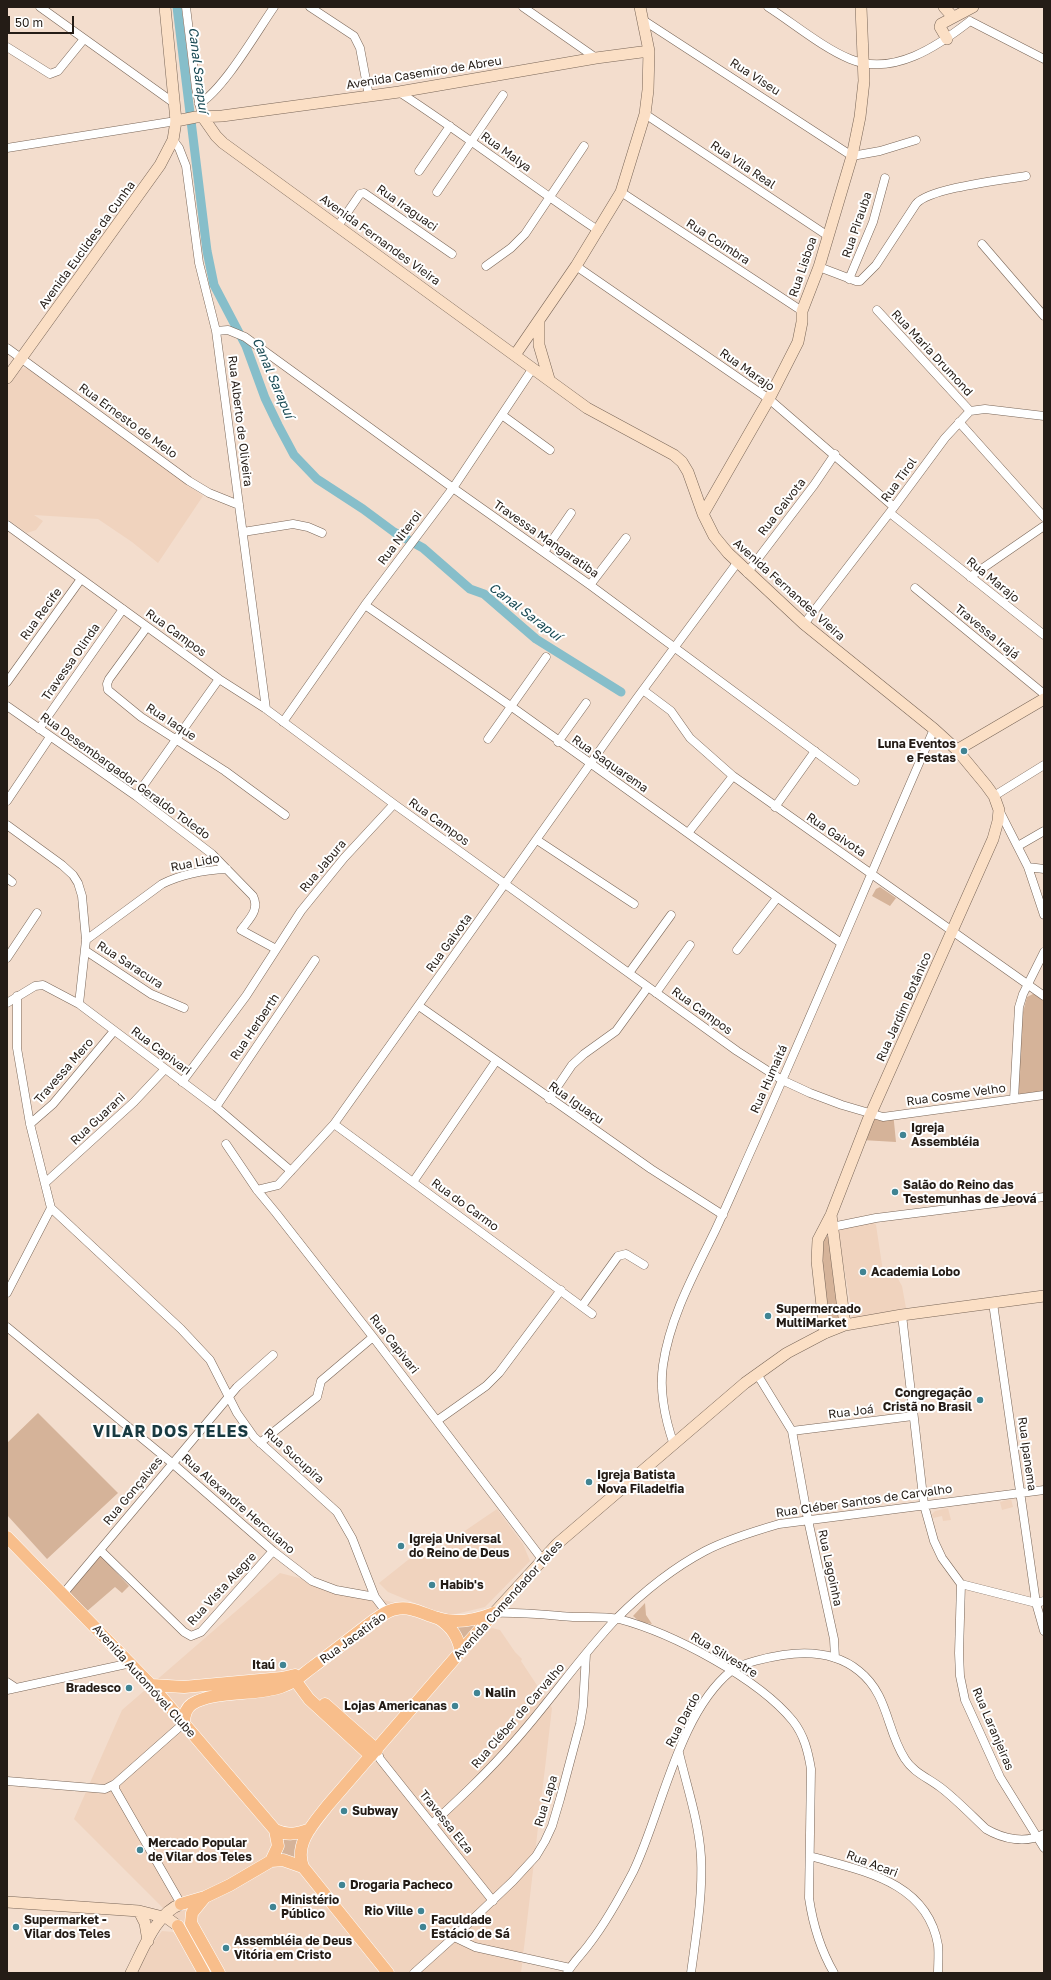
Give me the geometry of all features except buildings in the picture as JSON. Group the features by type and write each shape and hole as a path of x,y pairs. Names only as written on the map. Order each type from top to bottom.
{"main road":[{"path":"515,354 576,266 622,192 645,114 650,70 649,51 640,7"},
{"name":"Rua Lisboa","path":"703,514 769,399 798,342 802,322 802,311 820,267 852,156 862,97 863,63 861,7"},
{"path":"944,7 952,16"},
{"path":"947,39 940,25 952,16 969,8"},
{"name":"Avenida Euclides da Cunha","path":"7,378 160,165 173,140 179,120 174,103 162,9"},
{"name":"Avenida Casemiro de Abreu","path":"179,120 199,116 222,116 399,92 596,58 649,51"},
{"name":"Avenida Fernandes Vieira","path":"199,116 223,143 515,354 587,408 674,455 682,462 688,472 703,514 714,536 737,563 804,624 934,729 957,750 994,796 999,810"},
{"path":"540,319 539,345 549,379"},
{"path":"957,750 1044,699"},
{"name":"Rua Jardim Botânico","path":"825,1333 817,1261 818,1240 829,1227 831,1215 871,1113 993,839 998,821 999,810"},
{"path":"829,1227 845,1325"},
{"name":"Avenida Comendador Teles","path":"303,1867 300,1851 310,1829 328,1805 376,1755 494,1613 542,1559 578,1525 757,1374 787,1353 825,1333 845,1325 902,1315 1044,1296"},
{"name":"Avenida Automóvel Clube","path":"7,1537 151,1685 275,1830"},
{"name":"Rua Jacatirão","path":"184,1723 184,1717 189,1707 202,1700 272,1690 299,1676 387,1613 398,1609 410,1608 438,1618 475,1620 494,1613"},
{"path":"438,1618 457,1636 461,1652"},
{"path":"299,1676 376,1755"},
{"name":"Rua Jacatirão","path":"151,1685 170,1687 198,1686 299,1676"},
{"path":"198,1686 202,1700"},
{"path":"275,1830 289,1835 298,1834 310,1829"},
{"path":"131,1973 162,1916 171,1908 205,1897 238,1881 271,1860 278,1846 275,1830"},
{"path":"271,1860 283,1860 303,1867 388,1973"},
{"path":"205,1897 192,1914 191,1923 219,1973"},
{"path":"7,1902 139,1911 170,1918 178,1926 204,1973"},
{"path":"139,1911 145,1923 148,1941"}],"street":[{"path":"40,7 174,103"},
{"path":"186,7 199,104 199,116"},
{"path":"199,104 208,99 220,85 274,7"},
{"path":"310,7 354,36 360,48 369,96"},
{"path":"523,7 596,58"},
{"path":"768,7 839,54 863,63 882,64 898,61 925,52 947,39 970,21"},
{"path":"969,8 970,21"},
{"name":"Rua Viseu","path":"643,20 852,156"},
{"path":"970,21 1044,59"},
{"path":"7,47 46,73 50,74 58,71 84,39"},
{"name":"Rua Malya","path":"399,92 450,126 549,198 599,231"},
{"path":"437,192 504,95"},
{"name":"Rua Vila Real","path":"645,114 828,236"},
{"path":"7,148 179,120"},
{"path":"419,171 450,126"},
{"name":"Rua Alberto de Oliveira","path":"173,140 179,148 186,166 199,263 216,331 266,709"},
{"path":"852,156 880,151 916,140"},
{"path":"486,266 506,252 525,234 584,146"},
{"path":"820,267 856,281 863,279 876,265 916,204 922,198 971,185 1026,176"},
{"name":"Rua Pirauba","path":"849,278 873,222 885,178"},
{"name":"Rua Coimbra","path":"622,192 802,311"},
{"name":"Rua Iraguaci","path":"338,226 360,194 364,193 452,254"},
{"path":"982,244 1044,316"},
{"name":"Rua Marajo","path":"576,266 769,399 835,454 892,510 970,577 1044,635"},
{"name":"Rua Maria Drumond","path":"877,310 970,411"},
{"name":"Travessa Mangaratiba","path":"216,331 232,331 245,337 453,488 590,585 855,781"},
{"name":"Rua Ernesto de Melo","path":"7,348 190,481 209,493 239,505"},
{"name":"Rua Niteroi","path":"283,722 365,605 453,488 534,368"},
{"path":"970,411 985,408 1044,416"},
{"name":"Rua Tirol","path":"804,624 892,510 945,438 970,411"},
{"path":"502,415 550,450"},
{"path":"959,422 1044,517"},
{"name":"Rua Gaivota","path":"747,572 814,485 835,454"},
{"path":"544,552 571,513"},
{"path":"243,532 293,524 308,527 322,533"},
{"name":"Rua Campos","path":"7,525 219,679 266,709 394,804 737,1051 782,1080 842,1105 871,1113"},
{"path":"970,577 1044,526"},
{"path":"590,585 626,538"},
{"name":"Rua Gaivota","path":"257,1190 278,1185 334,1124 637,698 737,563"},
{"name":"Rua Recife","path":"7,682 81,579"},
{"name":"Travessa Irajá","path":"915,588 1044,694"},
{"name":"Rua Saquarema","path":"365,605 512,707 558,742 841,943"},
{"name":"Travessa Olinda","path":"39,729 123,609"},
{"name":"Rua Iaque","path":"147,627 110,679 107,684 108,690 141,717 225,771 285,815"},
{"path":"488,739 546,657"},
{"path":"136,796 219,679"},
{"name":"Rua Gaivota","path":"643,690 671,711 690,738 733,776 775,808 872,874 1044,996"},
{"path":"558,742 586,703"},
{"name":"Rua Desembargador Geraldo Toledo","path":"7,706 136,796 212,854 227,869"},
{"name":"Rua Humaitá","path":"674,1445 663,1405 662,1384 664,1360 673,1324 681,1303 782,1080 934,729"},
{"path":"7,801 50,737"},
{"path":"775,808 815,751"},
{"path":"994,796 1044,765"},
{"path":"688,833 733,776"},
{"name":"Rua Jabura","path":"182,1082 246,996 276,949 322,884 394,804"},
{"path":"999,810 1028,867 1044,915"},
{"path":"7,825 62,865 73,875 78,883 82,896 86,940 79,1004"},
{"path":"1018,846 1044,831"},
{"path":"537,840 634,904"},
{"path":"1028,867 1044,869"},
{"name":"Rua Lido","path":"86,940 162,884 176,877 227,869 254,896 257,903 256,910 241,930 276,949"},
{"path":"737,950 777,898"},
{"path":"7,958 37,913"},
{"path":"629,973 671,915"},
{"path":"656,993 690,945"},
{"name":"Rua Saracura","path":"86,951 151,994 184,1008"},
{"path":"1014,1098 1018,1014 1021,1000 1044,952"},
{"name":"Rua Herberth","path":"216,1107 315,960"},
{"name":"Rua Capivari","path":"7,1003 35,986 43,985 79,1004 216,1107 291,1171"},
{"path":"549,1099 572,1065 584,1054 616,1031 648,987"},
{"path":"7,1293 51,1208 30,1124 17,1048 17,996"},
{"name":"Rua Iguaçu","path":"419,1006 549,1099 651,1169 722,1215"},
{"name":"Travessa Mero","path":"30,1124 53,1104 114,1031"},
{"path":"413,1182 496,1061"},
{"name":"Rua Guarani","path":"45,1183 134,1102 164,1069"},
{"name":"Rua Cosme Velho","path":"871,1113 888,1117 1014,1098 1044,1095"},
{"name":"Rua do Carmo","path":"334,1124 562,1290 592,1314"},
{"name":"Rua Capivari","path":"226,1144 257,1190 438,1420 542,1559"},
{"path":"829,1227 876,1218 1044,1197"},
{"name":"Rua Sucupira","path":"51,1208 181,1330 210,1360 243,1423 260,1443 329,1502 338,1512 352,1538 374,1597 387,1613"},
{"path":"582,1306 618,1256 626,1254 644,1265"},
{"path":"438,1420 486,1386 499,1374 562,1290"},
{"name":"Rua Ipanema","path":"994,1303 1020,1493 1044,1632"},
{"path":"902,1315 912,1416 924,1505 934,1541 942,1558 961,1584 1040,1602"},
{"name":"Rua Alexandre Herculano","path":"7,1327 172,1463 273,1551 312,1581 336,1590 374,1597"},
{"path":"260,1443 317,1397 321,1382 373,1337"},
{"name":"Rua Gonçalves","path":"63,1594 241,1383 274,1355"},
{"name":"Rua Lagoinha","path":"757,1374 792,1431 808,1520 834,1639 835,1658"},
{"name":"Rua Joá","path":"792,1431 912,1416"},
{"name":"Rua Cléber Santos de Carvalho","path":"586,1654 617,1619 646,1592 679,1568 706,1551 758,1530 779,1524 1044,1490"},
{"name":"Rua Vista Alegre","path":"100,1550 184,1632 191,1636 201,1632 273,1551"},
{"name":"Rua Laranjeiras","path":"961,1584 959,1653 960,1676 965,1700 1000,1777 1040,1836 1044,1848"},
{"name":"Rua Silvestre","path":"494,1613 617,1619 662,1634 732,1670 780,1707 793,1721 808,1749 811,1769 809,1898 817,1938 834,1973"},
{"name":"Rua Cléber de Carvalho","path":"432,1824 481,1778 514,1743 586,1654"},
{"name":"Rua Lapa","path":"414,1973 493,1901 536,1856 552,1826 580,1724 583,1706 586,1654"},
{"name":"Rua Dardo","path":"568,1970 590,1944 603,1925 634,1870 650,1834 678,1752 697,1713 712,1691 732,1670 765,1658 789,1654 818,1654 835,1658 858,1670 877,1691 885,1705 899,1748 905,1760 914,1769 939,1786 986,1829 994,1834 1004,1838 1016,1839 1040,1836"},
{"path":"7,1690 130,1663"},
{"path":"7,1682 16,1688"},
{"path":"7,1781 100,1790 115,1784 184,1723"},
{"path":"678,1752 696,1821 701,1856 699,1914 691,1973"},
{"name":"Travessa Elza","path":"376,1755 493,1901"},
{"path":"115,1784 115,1789 181,1904"},
{"name":"Rua Acari","path":"810,1856 863,1872 894,1884 912,1895 924,1911 934,1931 938,1946 938,1973"},
{"path":"454,1937 475,1947 568,1970"}],"shaded area":[{"path":"22,368 30,369 203,496 158,563 132,542 98,519 34,515 43,521 36,530 27,533 7,519 7,386"},
{"path":"880,887 896,898 890,906 872,896 876,889"},
{"path":"1035,993 1044,994 1044,1091 1020,1094 1018,1093 1021,1020 1027,997"},
{"path":"893,1112 896,1142 862,1140 869,1123 875,1116"},
{"path":"874,1222 876,1225 884,1278 897,1277 902,1286 906,1308 856,1319 853,1316 838,1230 842,1227"},
{"path":"829,1236 847,1320 829,1328 821,1246 823,1238"},
{"path":"38,1413 118,1493 47,1559 7,1515 7,1443"},
{"path":"1011,1499 1013,1507 1002,1510 1000,1502"},
{"path":"948,1508 951,1520 943,1521 942,1516 933,1518 932,1514 935,1511"},
{"path":"497,1509 523,1544 530,1561 485,1607 456,1614 441,1615 500,1630 515,1652 522,1659 521,1661 552,1708 521,1973 220,1973 208,1953 74,1819 122,1710 280,1573 434,1613 422,1606 388,1592 379,1583 423,1548 428,1556"},
{"path":"100,1555 129,1586 122,1593 115,1587 86,1612 70,1592"},
{"path":"645,1603 646,1615 652,1624 640,1622 633,1616"},
{"path":"480,1622 463,1642 454,1627"},
{"path":"282,1835 300,1836 299,1860 279,1858 284,1845"},
{"path":"162,1931 173,1932 177,1936 197,1973 137,1973 152,1944"}],"waterway":[{"name":"Canal Sarapuí","path":"177,7 207,251 214,285 246,346 265,398 294,455 317,479 363,509 394,532 423,548 470,589 484,594 536,639 621,692"}],"place":[{"name":"Luna Eventos e Festas","path":"964,751"},
{"name":"Igreja Assembléia","path":"903,1135"},
{"name":"Salão do Reino das Testemunhas de Jeová","path":"895,1192"},
{"name":"Academia Lobo","path":"863,1272"},
{"name":"Supermercado MultiMarket","path":"768,1316"},
{"name":"Congregação Cristã no Brasil","path":"980,1400"},
{"name":"Igreja Batista Nova Filadelfia","path":"589,1482"},
{"name":"Igreja Universal do Reino de Deus","path":"401,1546"},
{"name":"Habib's","path":"432,1585"},
{"name":"Itaú","path":"283,1665"},
{"name":"Bradesco","path":"129,1688"},
{"name":"Nalin","path":"477,1693"},
{"name":"Lojas Americanas","path":"455,1706"},
{"name":"Subway","path":"344,1811"},
{"name":"Mercado Popular de Vilar dos Teles","path":"140,1850"},
{"name":"Drogaria Pacheco","path":"342,1885"},
{"name":"Ministério Público","path":"273,1907"},
{"name":"Rio Ville","path":"421,1911"},
{"name":"Supermarket - Vilar dos Teles","path":"16,1927"},
{"name":"Faculdade Estácio de Sá","path":"423,1927"},
{"name":"Assembléia de Deus Vitória em Cristo","path":"226,1948"}],"district":[{"name":"VILAR DOS TELES","path":"171,1432"}]}
